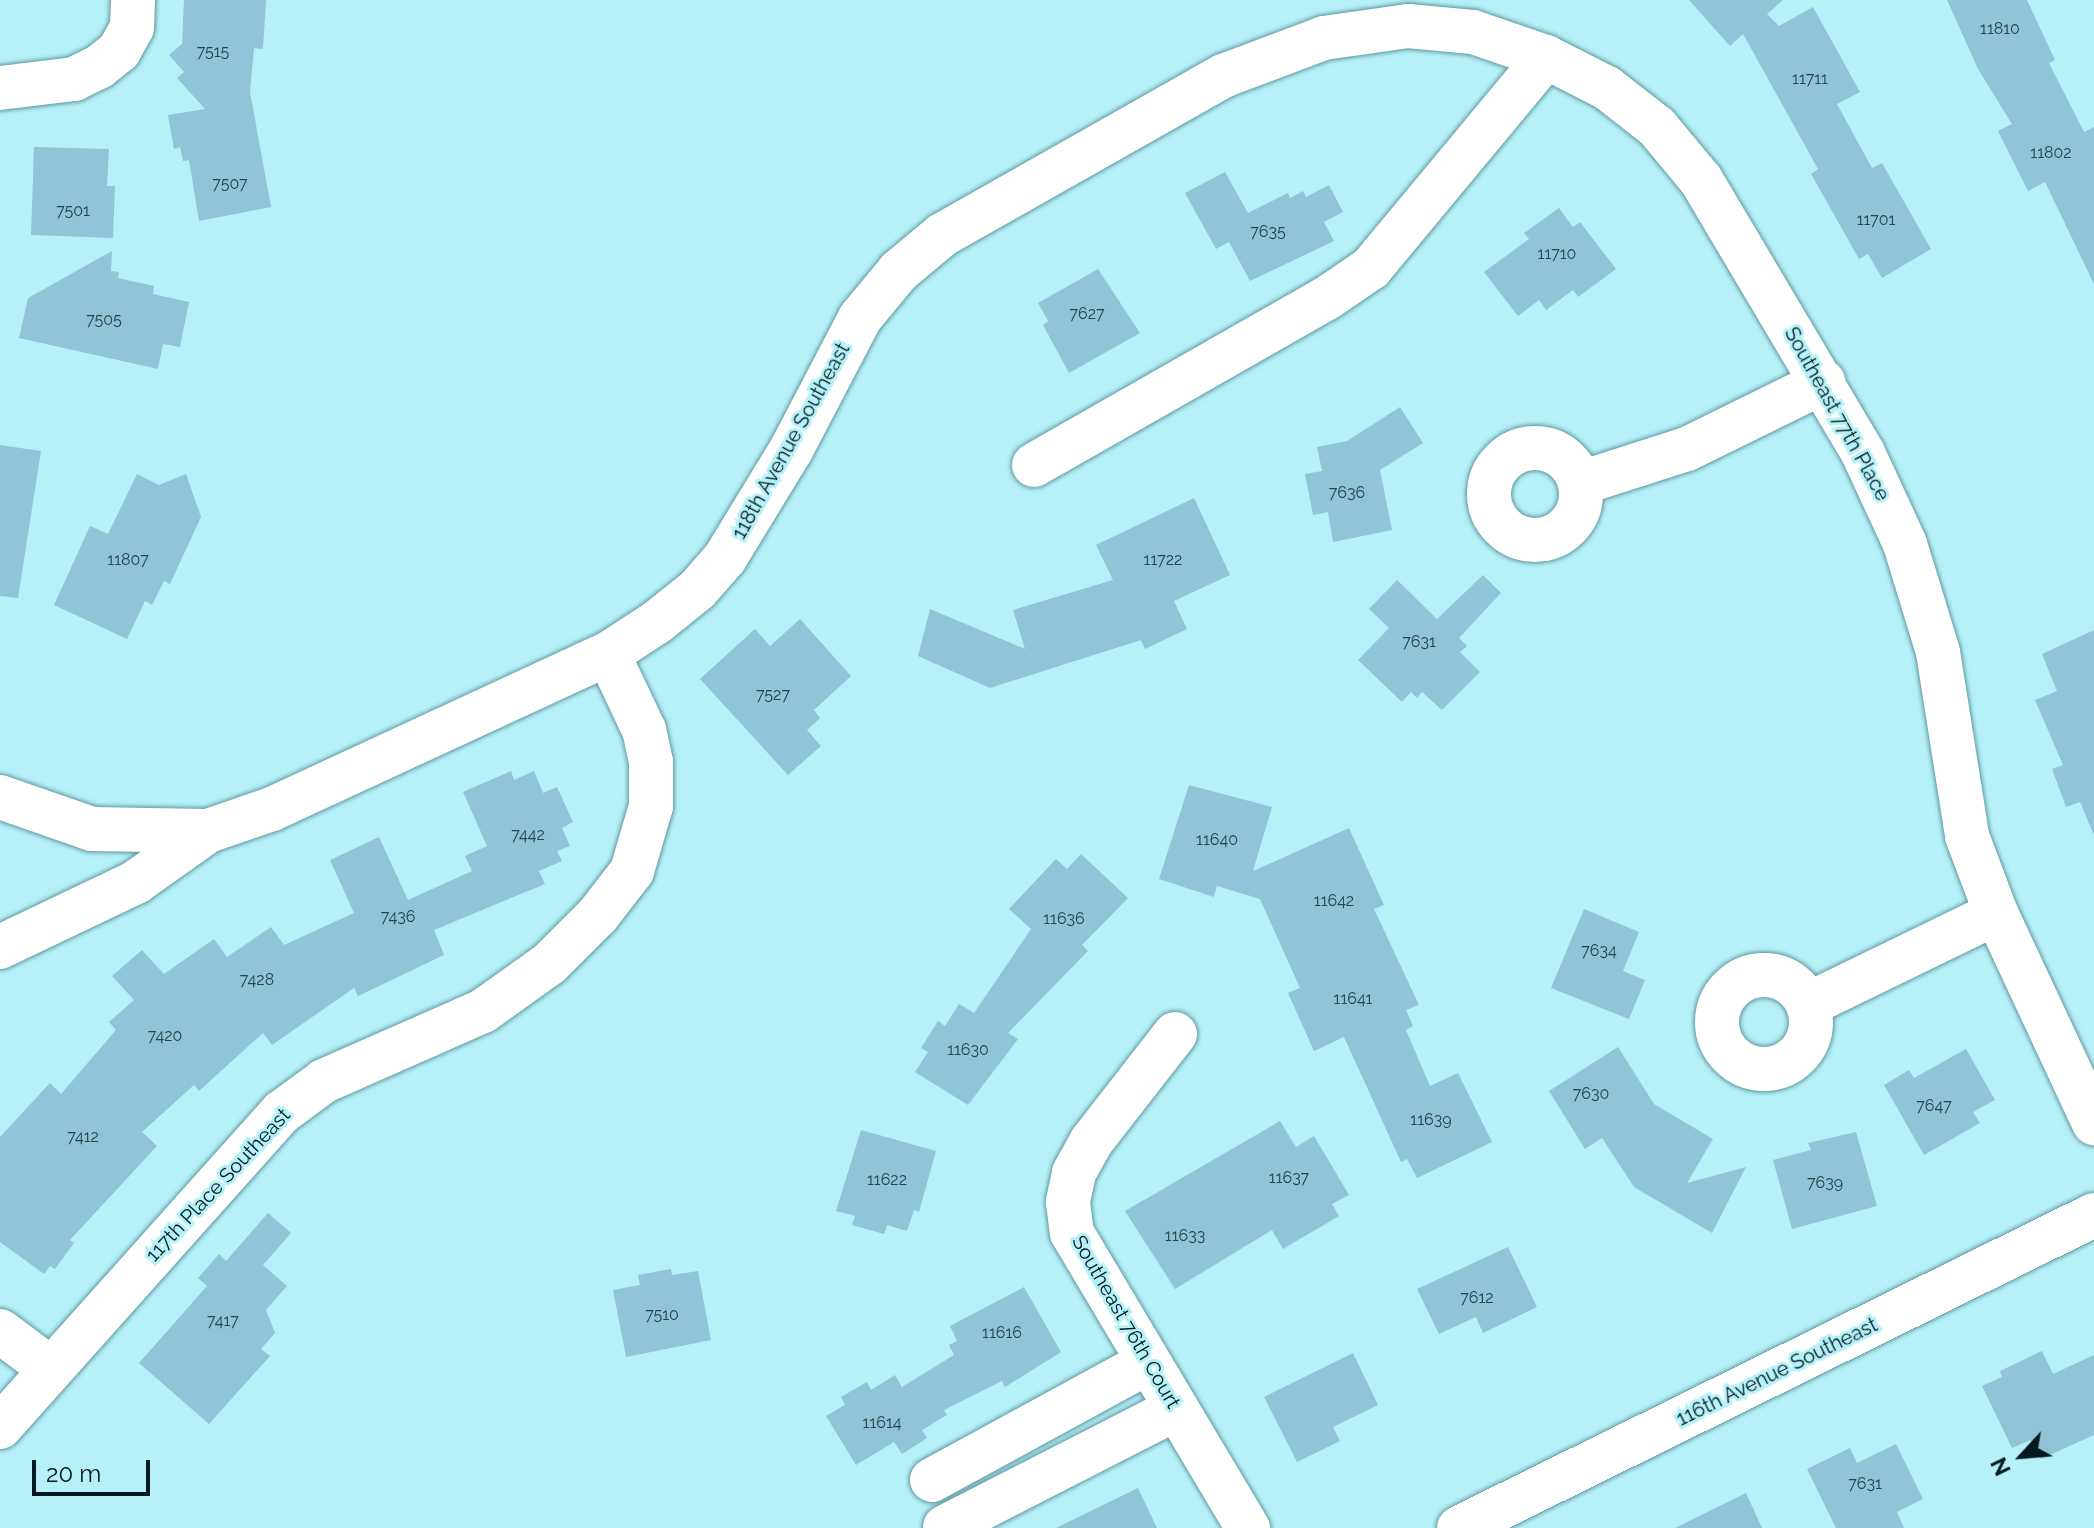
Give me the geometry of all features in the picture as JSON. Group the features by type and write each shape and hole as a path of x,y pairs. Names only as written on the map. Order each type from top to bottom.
{"street":[{"path":"0,88 74,79 99,67 119,51 132,28 133,0"},
{"name":"118th Avenue Southeast","path":"0,947 136,882 208,831 272,809 608,654 687,598 725,558 791,450 860,318 899,271 942,235 1223,76 1324,38 1408,26 1473,32 1546,57"},
{"path":"1034,465 1327,298 1371,268 1546,57"},
{"name":"Southeast 77th Place","path":"1546,57 1607,88 1657,127 1701,180 1823,382 1905,544 1938,652 1967,836 1996,913 2094,1123"},
{"path":"1581,483 1687,449 1823,382"},
{"name":"117th Place Southeast","path":"0,1427 282,1112 324,1081 483,1011 549,964 598,915 632,871 651,806 651,762 644,730 608,654"},
{"path":"0,797 92,829 208,831"},
{"path":"1809,1004 1996,913"},
{"name":"Southeast 76th Court","path":"1175,1034 1091,1142 1074,1173 1068,1202 1072,1233 1248,1528"},
{"name":"116th Avenue Southeast","path":"1459,1528 2094,1215"},
{"path":"0,1331 51,1369"},
{"path":"932,1480 1148,1362"},
{"path":"945,1527 1176,1409"}],"building":[{"path":"184,0 266,0 263,49 254,48 250,92 271,207 199,221 189,160 183,161 180,147 174,149 168,115 205,109 177,78 184,72 169,55 182,44"},
{"path":"1689,0 1783,0 1767,14 1779,26 1813,7 1860,92 1837,104 1872,168 1882,163 1931,249 1882,278 1868,254 1859,259 1811,174 1818,169 1743,34 1730,46"},
{"path":"1947,0 2027,0 2055,60 2049,63 2084,132 2094,127 2094,284 2045,182 2028,191 1998,131 2012,124 1978,69"},
{"path":"34,147 109,149 107,186 115,186 113,238 31,235"},
{"path":"1225,172 1248,213 1288,193 1290,198 1303,191 1306,197 1329,185 1343,212 1324,222 1334,241 1250,281 1229,242 1216,249 1185,193"},
{"path":"1559,208 1573,227 1580,222 1616,269 1578,297 1573,290 1546,310 1539,300 1518,316 1484,272 1529,239 1524,233"},
{"path":"112,251 111,271 119,272 118,278 154,286 153,294 189,302 180,347 163,344 158,369 19,338 28,298"},
{"path":"1098,269 1140,333 1069,373 1043,325 1048,321 1038,303"},
{"path":"1400,407 1423,443 1380,470 1392,530 1333,542 1328,512 1313,515 1305,474 1322,471 1317,447 1347,441"},
{"path":"0,445 41,451 18,598 0,596"},
{"path":"137,474 159,485 186,474 201,517 170,584 164,581 152,605 145,601 127,639 54,605 90,526 108,534"},
{"path":"1194,498 1230,575 1174,601 1187,629 1145,649 1141,640 990,688 918,656 930,609 1025,649 1013,610 1113,580 1096,545"},
{"path":"1483,575 1501,593 1459,638 1467,646 1460,652 1480,672 1442,710 1422,692 1417,698 1411,692 1402,702 1358,660 1389,628 1369,609 1397,580 1437,619"},
{"path":"800,619 851,676 814,710 820,718 807,730 821,746 788,775 700,679 755,629 770,646"},
{"path":"2094,630 2094,835 2080,802 2066,807 2052,769 2063,765 2035,700 2057,691 2042,654"},
{"path":"511,771 514,780 534,771 543,793 557,787 573,822 562,828 570,846 557,851 562,861 539,871 545,884 434,930 444,955 358,996 354,988 272,1045 263,1033 199,1091 194,1085 142,1132 157,1146 70,1240 74,1243 55,1269 50,1266 44,1274 0,1242 0,1137 50,1083 61,1094 116,1030 109,1022 134,1000 112,976 142,950 164,974 214,939 227,957 271,927 284,945 354,913 330,860 379,837 408,900 472,871 465,856 487,846 463,792"},
{"path":"1189,785 1272,807 1253,871 1349,828 1384,905 1374,909 1419,1005 1406,1010 1413,1026 1406,1030 1430,1086 1458,1073 1492,1142 1417,1178 1407,1159 1401,1162 1344,1037 1314,1051 1288,993 1300,988 1260,899 1217,886 1214,897 1159,879"},
{"path":"1081,854 1128,898 1082,945 1088,951 1008,1033 1018,1039 968,1105 915,1072 928,1052 921,1048 938,1021 945,1026 959,1004 974,1013 1031,929 1009,909 1056,859 1067,869"},
{"path":"1584,909 1639,932 1623,971 1645,980 1629,1019 1551,988"},
{"path":"1618,1047 1654,1104 1713,1139 1687,1183 1746,1167 1712,1233 1634,1187 1602,1138 1585,1149 1549,1091"},
{"path":"1966,1049 1995,1100 1973,1112 1980,1123 1924,1155 1884,1085 1909,1070 1914,1078"},
{"path":"1280,1121 1296,1147 1314,1136 1349,1195 1332,1204 1339,1216 1283,1249 1272,1230 1175,1289 1125,1211"},
{"path":"861,1130 936,1151 919,1212 914,1210 907,1231 887,1225 884,1234 852,1225 855,1216 836,1211"},
{"path":"1856,1132 1877,1206 1792,1229 1773,1160 1811,1150 1808,1143"},
{"path":"268,1213 291,1233 263,1265 287,1286 266,1310 275,1333 261,1349 270,1356 209,1424 139,1363 207,1286 198,1278 219,1254 226,1261"},
{"path":"1508,1247 1537,1307 1483,1333 1476,1317 1439,1334 1417,1289"},
{"path":"671,1269 672,1275 698,1271 711,1340 626,1357 613,1290 640,1285 638,1275"},
{"path":"1024,1287 1061,1352 1005,1387 1002,1381 944,1410 947,1415 922,1430 927,1438 902,1454 894,1442 856,1465 826,1416 845,1405 841,1397 867,1382 871,1390 895,1375 902,1387 954,1355 949,1345 957,1341 950,1326"},
{"path":"2042,1351 2053,1374 2094,1355 2094,1435 2041,1459 2031,1440 2012,1448 1982,1386 2002,1377 2000,1371"},
{"path":"1353,1353 1378,1405 1333,1427 1340,1441 1297,1462 1264,1397"},
{"path":"1896,1444 1923,1499 1897,1512 1904,1528 1836,1528 1807,1469 1850,1448 1857,1463"},
{"path":"1138,1488 1157,1528 1056,1528"},
{"path":"1746,1493 1762,1528 1675,1528"}]}
